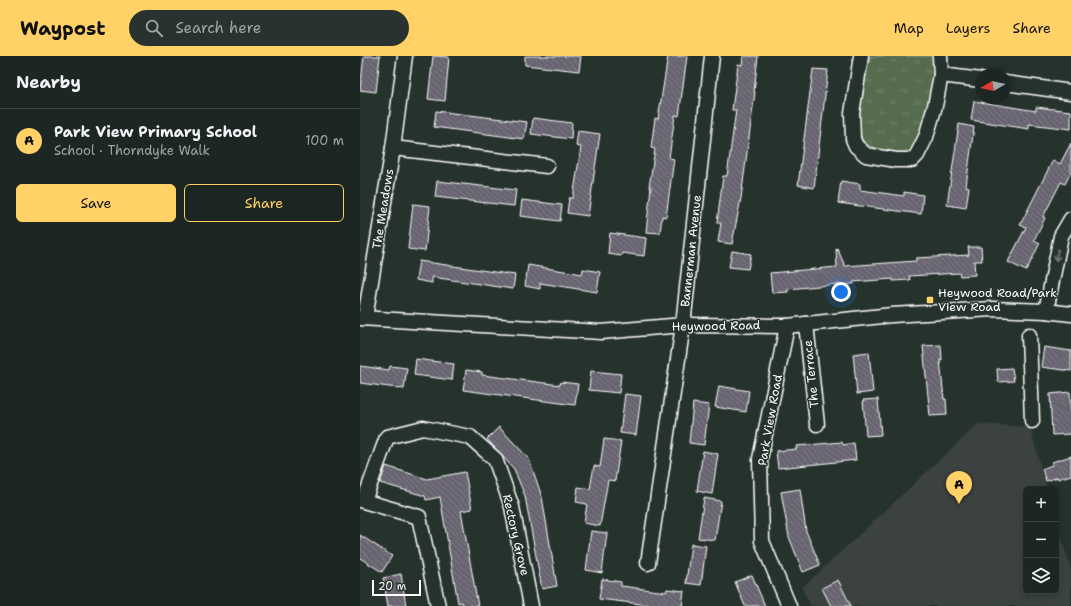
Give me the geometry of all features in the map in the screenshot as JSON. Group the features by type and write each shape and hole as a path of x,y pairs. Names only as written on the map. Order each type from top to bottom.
{"street":[{"name":"The Meadows","path":"362,318 393,148 405,56"},
{"name":"Bannerman Avenue","path":"648,563 683,325 712,56"},
{"path":"861,56 852,113 853,139 856,146 866,155 896,160 912,160 917,155 926,137 935,106 941,75 940,56"},
{"path":"941,75 975,79"},
{"path":"1011,84 1071,92"},
{"path":"393,148 547,166"},
{"path":"1046,311 1061,236 1071,219"},
{"name":"Heywood Road","path":"362,318 601,332 683,325 787,326 892,315 993,309 1030,323 1046,311 1071,314"},
{"path":"1030,323 1032,422"},
{"name":"The Terrace","path":"806,324 817,424"},
{"name":"Park View Road","path":"787,326 760,459 762,541 789,606"},
{"name":"Rectory Grove","path":"362,501 387,437 423,428 470,437 495,459 512,506 531,606"},
{"path":"362,501 419,518 438,606"}],"shaded area":[{"path":"978,424 1030,427 1046,486 1023,486 1023,594 1059,594 1059,529 1071,570 1071,606 811,606 802,588"}],"green space":[{"path":"870,56 936,56 935,84 917,149 913,151 904,154 891,153 867,144 860,134 860,112"}],"building":[{"path":"364,56 380,56 376,92 360,90"},
{"path":"433,56 449,57 445,101 428,99"},
{"path":"525,56 581,56 579,71 525,65"},
{"path":"668,56 687,56 679,116 675,115 669,158 674,159 666,217 662,216 660,233 646,232 651,187 649,187 655,149 651,148 655,118 658,119"},
{"path":"743,56 758,56 755,92 741,198 732,244 718,242 721,223 717,223 723,176 727,176 736,110 732,110 738,64 742,65"},
{"path":"813,69 828,70 814,188 798,185"},
{"path":"974,101 975,104 993,104 1036,111 1036,107 1071,111 1071,129 1029,124 1029,129 971,120"},
{"path":"436,111 527,122 524,139 434,127"},
{"path":"533,118 572,123 571,139 531,134"},
{"path":"959,124 974,127 966,186 969,187 966,208 947,205"},
{"path":"578,131 600,134 588,216 567,213 569,198 573,198 581,147 576,146"},
{"path":"1071,143 1071,172 1065,184 1061,182 1043,217 1045,218 1034,240 1040,243 1026,271 1008,262 1026,227 1020,225 1053,160 1060,164"},
{"path":"437,181 516,190 514,206 435,197"},
{"path":"841,181 860,184 860,190 904,196 904,192 923,195 921,214 838,203"},
{"path":"522,200 562,205 560,221 520,216"},
{"path":"413,204 430,206 425,251 408,249"},
{"path":"610,233 646,238 644,256 622,253 621,256 608,254"},
{"path":"968,247 981,247 982,261 974,261 975,275 960,276 959,273 909,276 910,280 893,281 893,279 853,282 854,284 788,289 788,292 772,293 770,273 837,267 837,248 845,266 916,261 916,258 969,255"},
{"path":"732,251 751,254 748,269 729,267"},
{"path":"419,261 515,275 513,289 432,277 432,283 416,280"},
{"path":"528,265 582,274 583,269 600,272 597,292 540,283 540,289 525,286"},
{"path":"941,345 942,360 940,360 947,415 930,416 923,346"},
{"path":"1044,347 1071,351 1071,371 1041,367"},
{"path":"869,352 873,392 857,394 853,354"},
{"path":"416,359 454,364 452,380 414,375"},
{"path":"360,366 389,370 390,366 407,368 404,389 360,383"},
{"path":"1012,368 1014,381 998,382 997,369"},
{"path":"466,370 482,372 482,375 560,385 561,382 578,384 575,405 463,390"},
{"path":"591,371 621,374 619,393 589,390"},
{"path":"719,386 749,391 746,412 715,407"},
{"path":"1070,392 1071,434 1052,435 1050,394"},
{"path":"625,394 641,396 636,435 620,433"},
{"path":"878,399 881,435 866,436 863,400"},
{"path":"693,403 709,405 704,445 689,443"},
{"path":"499,427 529,459 542,497 557,586 542,589 525,496 514,469 487,439"},
{"path":"604,439 621,441 615,481 608,480 600,526 584,523 587,504 576,502 578,487 590,489 594,466 600,467"},
{"path":"842,442 843,445 854,443 856,460 778,468 776,451 797,449 796,446"},
{"path":"703,451 718,454 712,494 697,491"},
{"path":"1071,456 1071,475 1046,481 1042,469 1052,465 1052,462"},
{"path":"386,466 427,479 465,472 472,509 461,511 478,606 463,606 462,602 458,603 440,497 426,500 425,496 380,483"},
{"path":"800,489 806,531 820,565 803,572 789,537 781,492"},
{"path":"704,498 721,501 715,540 698,538"},
{"path":"591,531 607,533 602,573 586,570"},
{"path":"360,535 392,556 382,572 360,558"},
{"path":"691,544 706,546 701,585 686,583"},
{"path":"401,574 406,606 388,606 383,578"},
{"path":"752,575 765,606 745,606 735,582"},
{"path":"602,579 621,582 621,586 666,592 667,589 684,591 682,606 658,606 599,599"},
{"path":"838,580 851,606 831,606 822,588"}],"place":[{"name":"Heywood Road/Park View Road","path":"930,300"},
{"name":"Park View Primary School","path":"959,504"}]}
